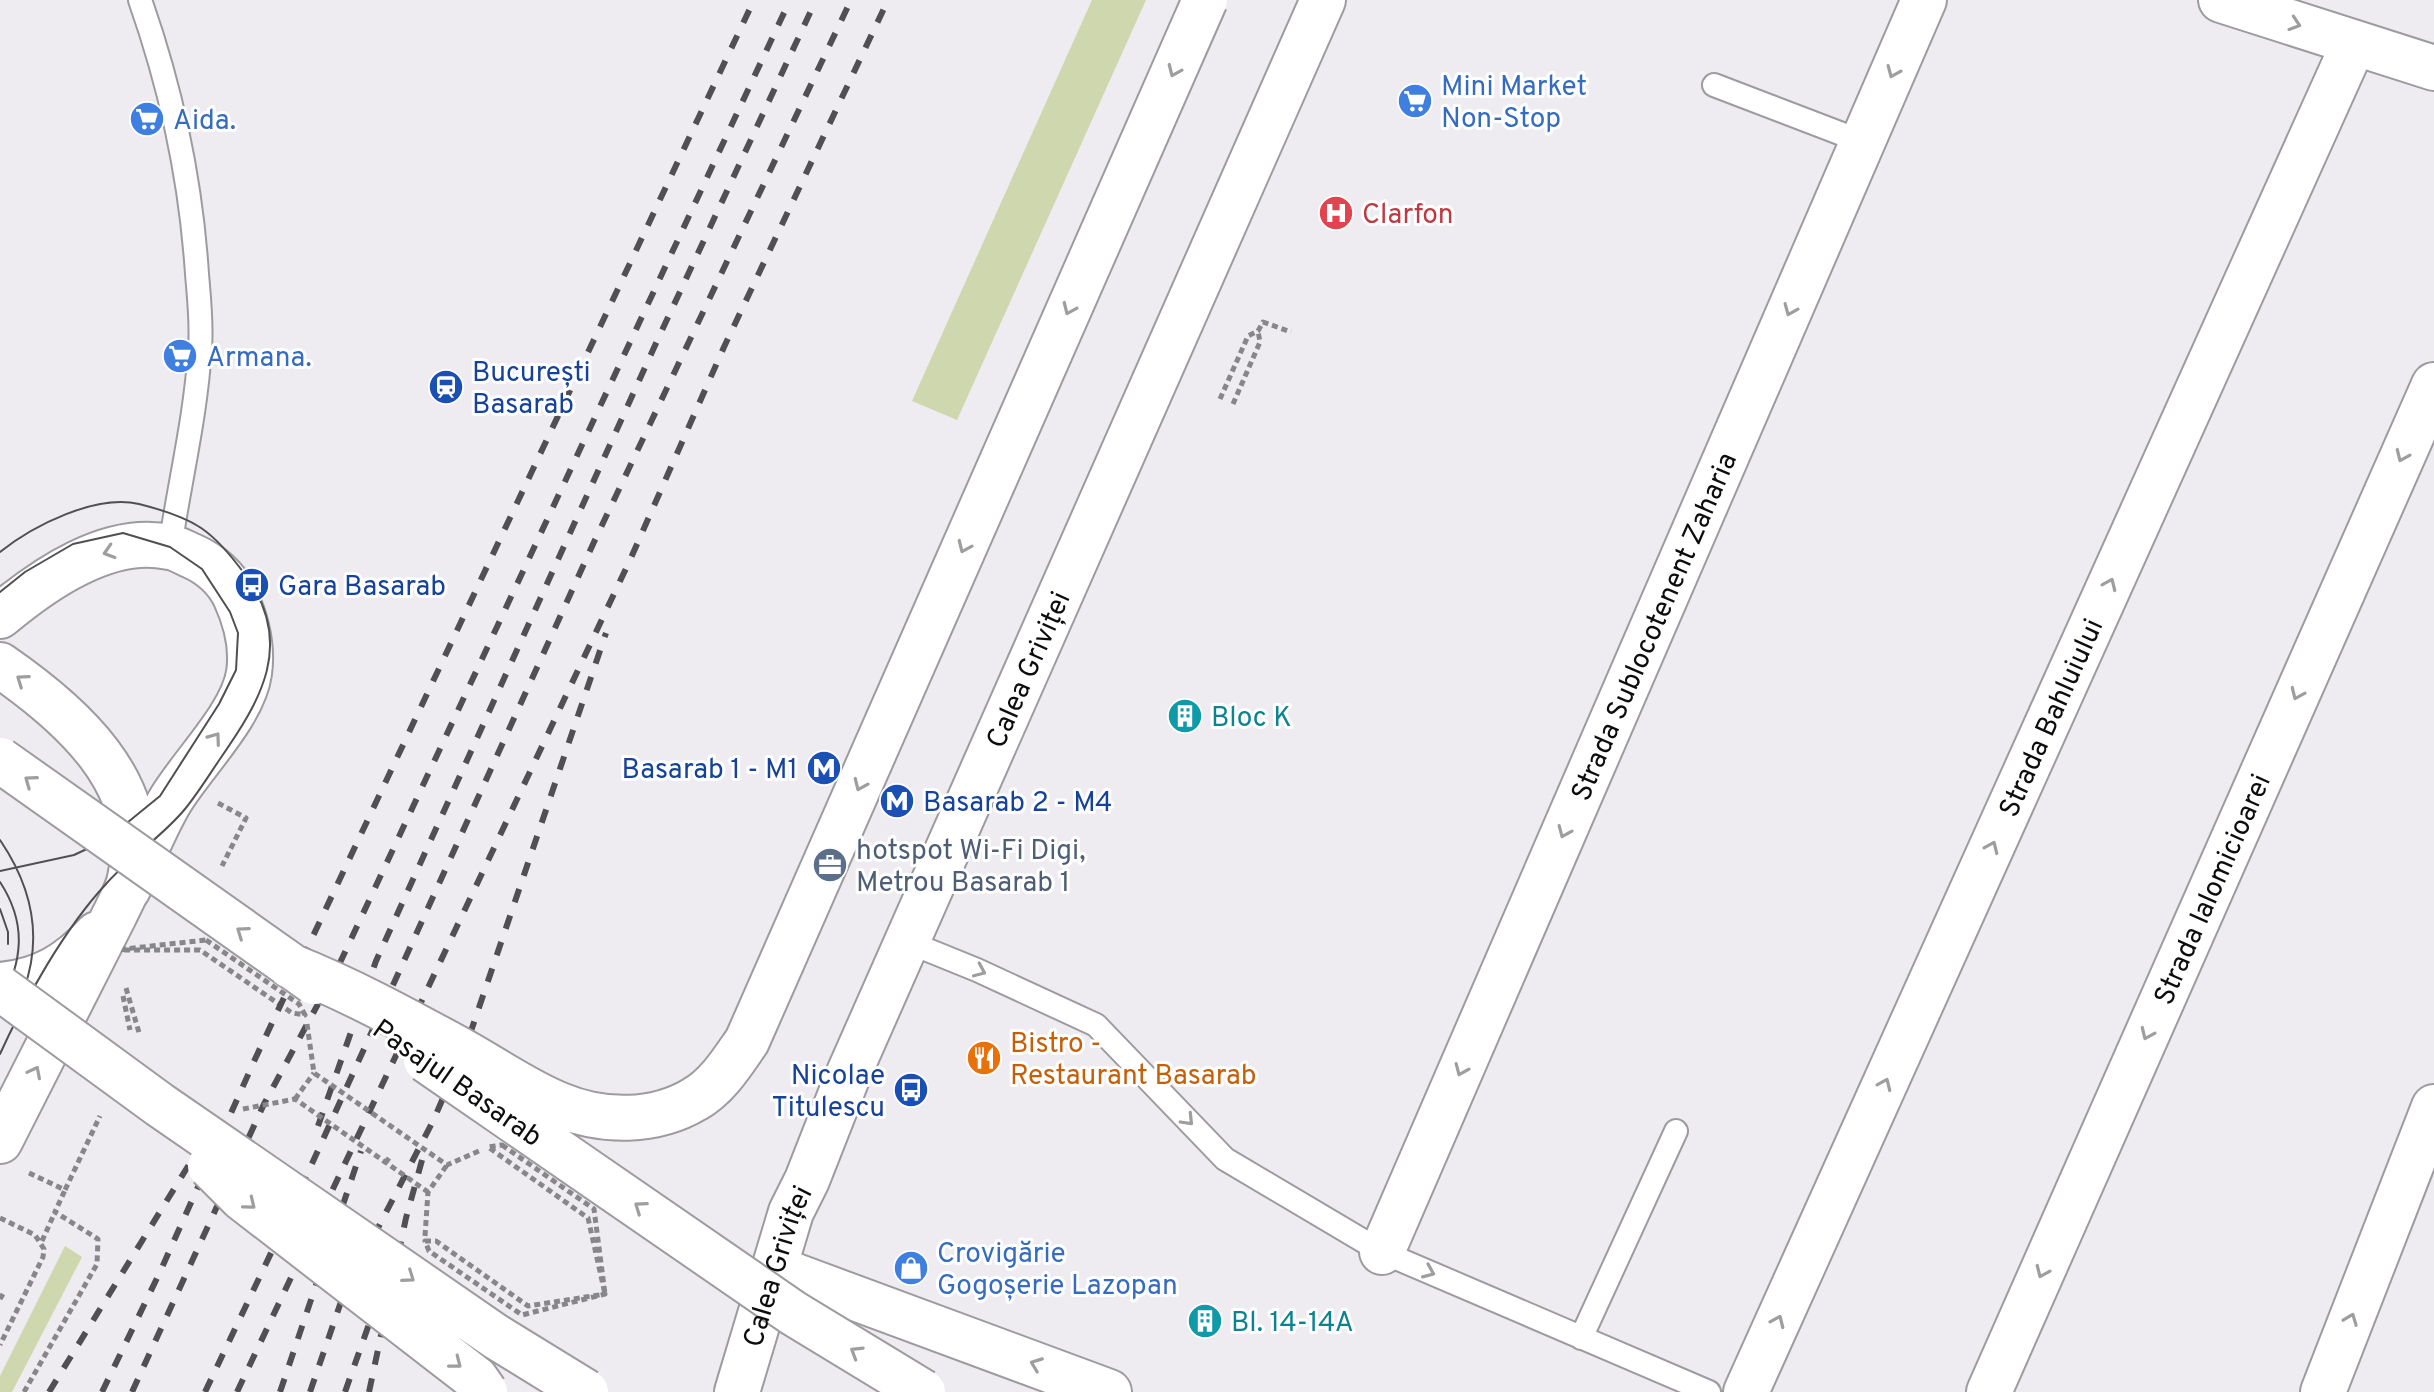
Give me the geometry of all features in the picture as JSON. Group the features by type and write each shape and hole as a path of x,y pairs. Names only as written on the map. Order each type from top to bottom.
{"main road":[{"path":"290,966 365,997 560,1105 599,1116 631,1118 667,1112 697,1098 725,1072 747,1041 1205,0"},
{"name":"Calea Griviței","path":"737,1392 791,1212 1323,0"},
{"name":"Strada Sublocotenent Zaharia","path":"1382,1252 1924,0"},
{"path":"2221,0 2434,68"},
{"name":"Strada Bahluiului","path":"1746,1392 2354,43"},
{"name":"Strada Ialomicioarei","path":"1989,1392 2434,385"},
{"path":"0,616 45,582 107,551 136,545 170,547 205,562 229,585 246,621 249,675 233,713 170,801 116,912 77,956 39,976 0,986"},
{"path":"0,665 45,696 82,732 114,776 131,820 133,852 130,879 10,1155"},
{"name":"Pasajul Basarab","path":"0,760 290,966 793,1313 923,1392"},
{"path":"0,986 160,1105 495,1336 586,1392"},
{"path":"160,1105 203,1159 242,1198 476,1379 485,1392"},
{"path":"2323,1392 2434,1107"},
{"path":"774,1268 1109,1392"}],"lane":[{"path":"140,0 156,49 185,175 199,299 201,343 196,402 170,547"},
{"path":"1714,85 1863,142"},
{"path":"908,942 1096,1025 1225,1159 1382,1252 1709,1392"},
{"path":"1581,1338 1676,1131"}],"path":[{"path":"1220,399 1248,336 1258,331 1263,322 1291,332"},
{"path":"1233,404 1260,342 1258,331"},
{"path":"214,801 246,818"},
{"path":"200,950 115,950 206,940"},
{"path":"236,1111 295,1099 314,1073 305,1015"},
{"path":"314,1073 447,1165"},
{"path":"295,1099 387,1160 428,1192"},
{"path":"0,1345 43,1257 42,1241 106,1103"},
{"path":"425,1241 428,1192 447,1165 488,1147"},
{"path":"10,1155 65,1190"},
{"path":"594,1209 605,1294"},
{"path":"24,1392 97,1264 98,1239 55,1212"},
{"path":"0,1218 42,1241"},
{"path":"588,1218 605,1294"},
{"path":"528,1306 605,1294"},
{"path":"522,1315 605,1294"}],"green space":[{"path":"1092,0 1146,0 957,420 912,401"},
{"path":"65,1246 82,1257 12,1392 0,1392 0,1376"}],"tram line":[{"path":"0,552 48,522 104,503 139,504 175,515 212,537 246,576 261,601 270,648 267,671 259,693 235,737 185,809 115,874 76,921 21,1010 0,1054"},
{"path":"0,592 25,572 73,544 123,533 170,547 202,569 230,612 238,633 236,670 219,704 160,796 106,840 74,855 0,871"},
{"path":"0,840 20,876 31,912 33,950 24,989"},
{"path":"0,882 15,913 19,944 13,974 0,1006"},
{"path":"0,909 8,932 8,944"}],"railway":[{"path":"102,1392 160,1272 256,1057 754,0"},
{"path":"132,1392 264,1104 338,967 790,0"},
{"path":"318,1126 376,961 657,341 816,0"},
{"path":"205,1392 281,1232 594,542 851,0"},
{"path":"237,1392 630,560 724,347 888,0"},
{"path":"310,1392 343,1296 434,1119 468,1040 606,633"},
{"path":"49,1392 222,1111"},
{"path":"280,1392 361,1151"},
{"path":"369,1392 406,1218 424,1153"},
{"path":"345,1392 380,1293"}],"place":[{"name":"Mini Market Non-Stop","path":"1415,101"},
{"name":"Aida.","path":"147,119"},
{"name":"Clarfon","path":"1336,213"},
{"name":"Armana.","path":"180,356"},
{"name":"București Basarab","path":"446,387"},
{"name":"Gara Basarab","path":"252,585"},
{"name":"Bloc K","path":"1185,716"},
{"name":"Basarab 1 - M1","path":"824,768"},
{"name":"Basarab 2 - M4","path":"897,801"},
{"name":"hotspot Wi-Fi Digi, Metrou Basarab 1","path":"830,865"},
{"name":"Bistro - Restaurant Basarab","path":"984,1058"},
{"name":"Nicolae Titulescu","path":"911,1090"},
{"name":"Crovigărie Gogoșerie Lazopan","path":"911,1268"},
{"name":"Bl. 14-14A","path":"1205,1321"}]}
